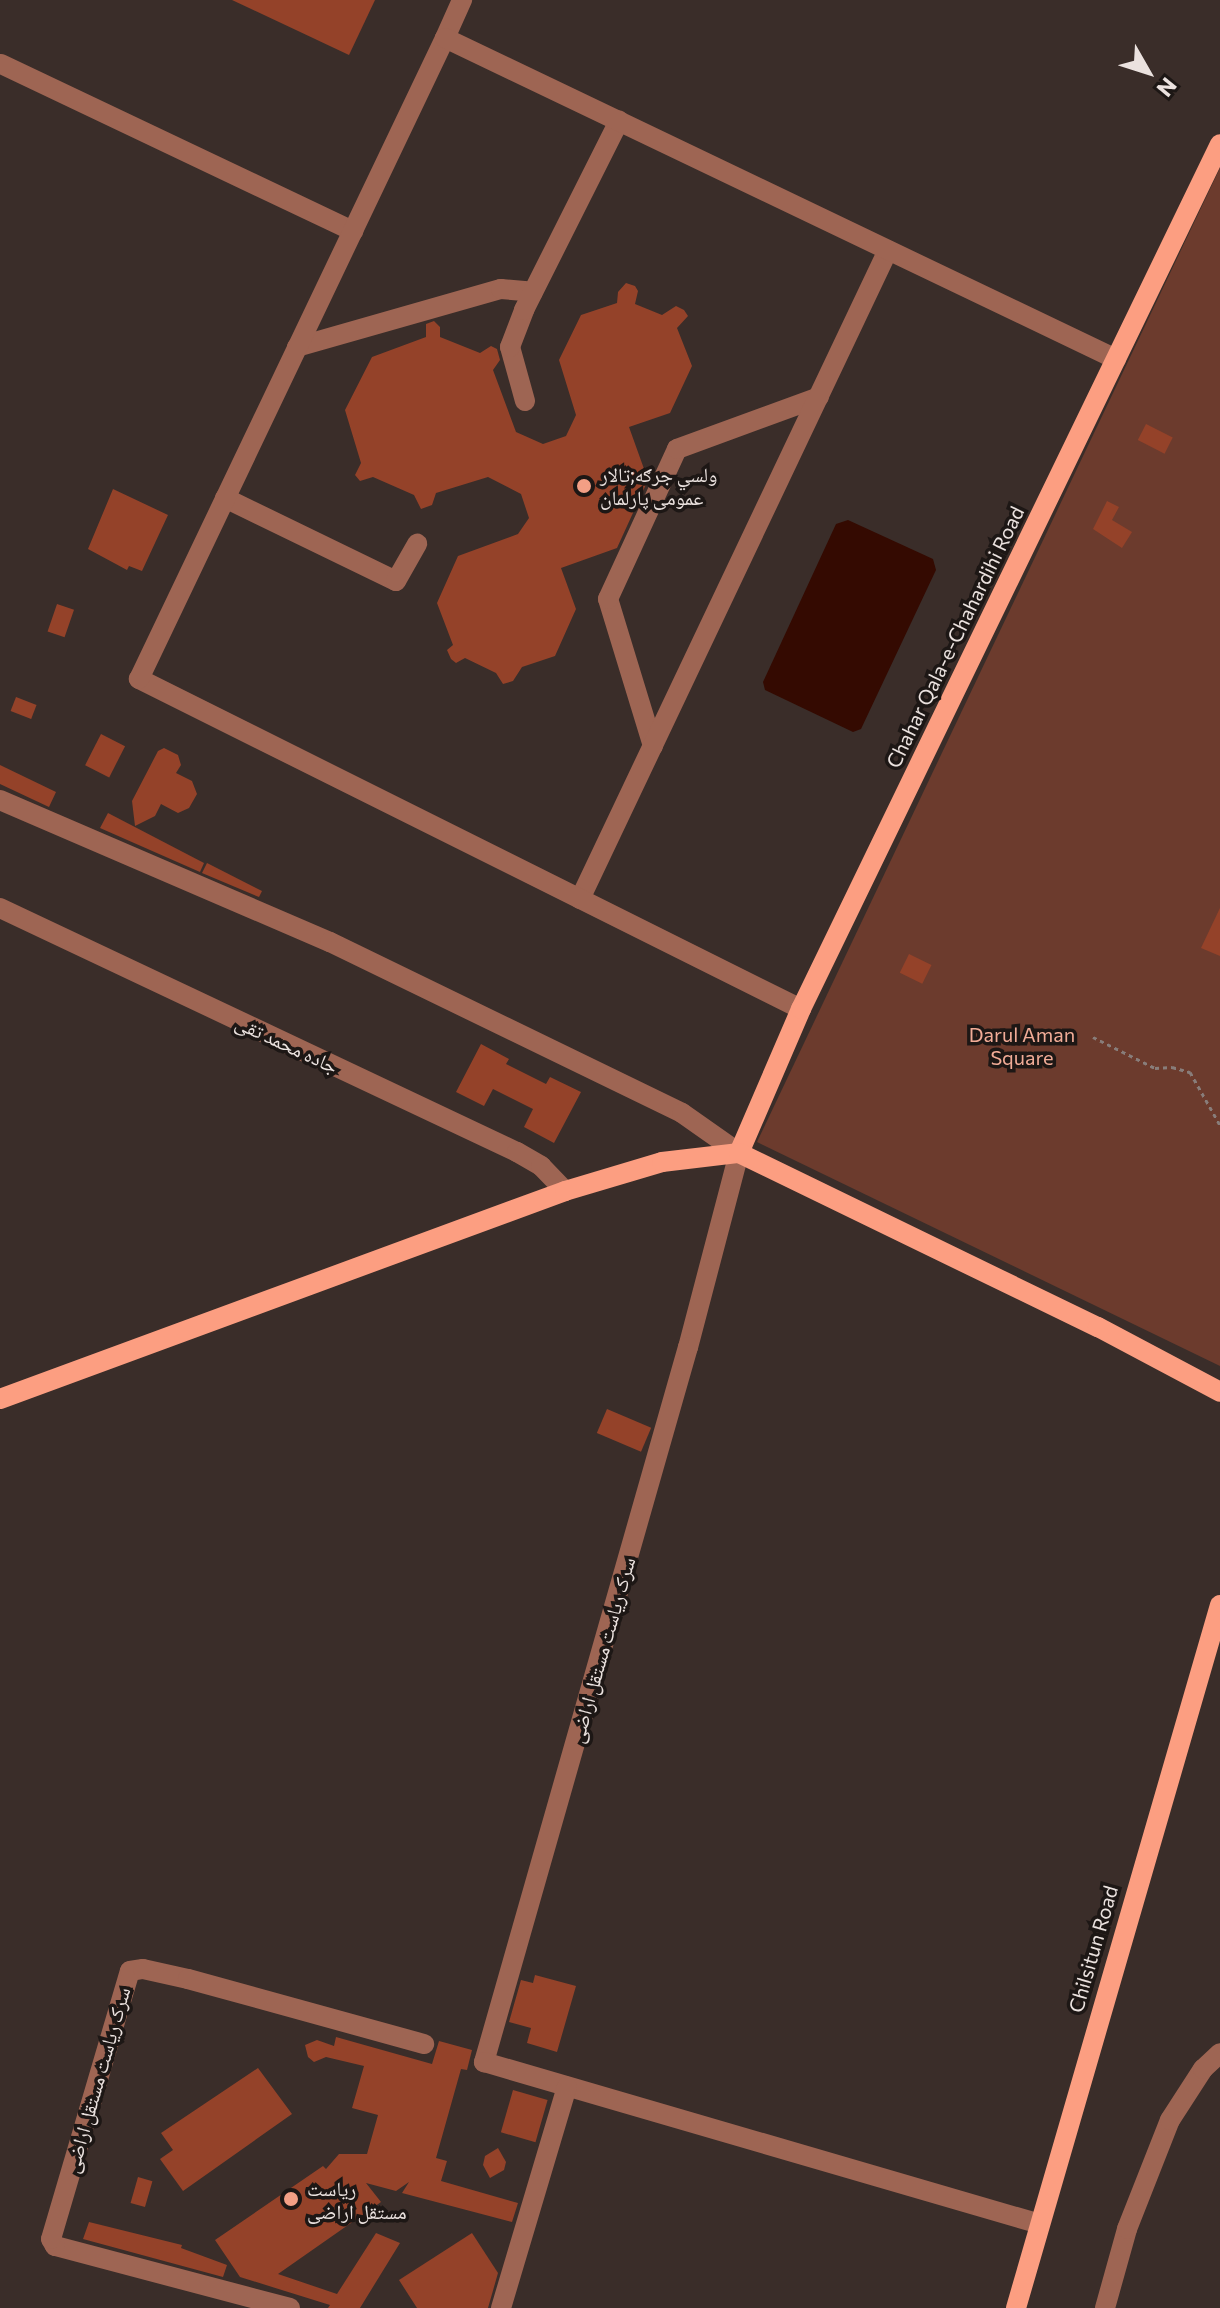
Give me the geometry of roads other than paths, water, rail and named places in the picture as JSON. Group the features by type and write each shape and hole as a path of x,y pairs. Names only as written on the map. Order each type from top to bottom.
{"main road":[{"name":"Chahar Qala-e-Chahardihi Road","path":"739,1153 801,1009 1220,144"},
{"path":"0,1399 565,1191 662,1162 739,1153 1220,1392"},
{"path":"1191,1376 1220,1398"},
{"name":"Chilsitun Road","path":"1016,2308 1220,1605"}],"street":[{"path":"462,0 139,679 801,1009"},
{"path":"445,38 1116,359"},
{"path":"1,64 353,231"},
{"path":"525,401 510,347 533,292 619,121"},
{"path":"580,899 888,250"},
{"path":"297,347 501,289 533,292"},
{"path":"653,746 608,599 677,449 819,397"},
{"path":"225,498 396,581 417,544"},
{"path":"0,800 330,942 682,1113 739,1153"},
{"name":"جاده محمد تقی","path":"0,908 517,1152 541,1166 565,1191"},
{"name":"سرک ریاست مستقل اراضی","path":"739,1153 684,1362 484,2062 1040,2224"},
{"name":"سرک ریاست مستقل اراضی","path":"290,2308 55,2246 51,2239 130,1971 143,1969 188,1979 424,2044"},
{"path":"1105,2308 1127,2229 1170,2120 1203,2069 1220,2053"},
{"path":"501,2308 567,2087"}],"place":[{"name":"ولسي جرګه;تالار عمومی پارلمان","path":"584,486"},
{"name":"ریاست مستقل اراضی","path":"291,2199"}],"park label":[{"name":"Darul Aman Square","path":"1022,1046"}]}
